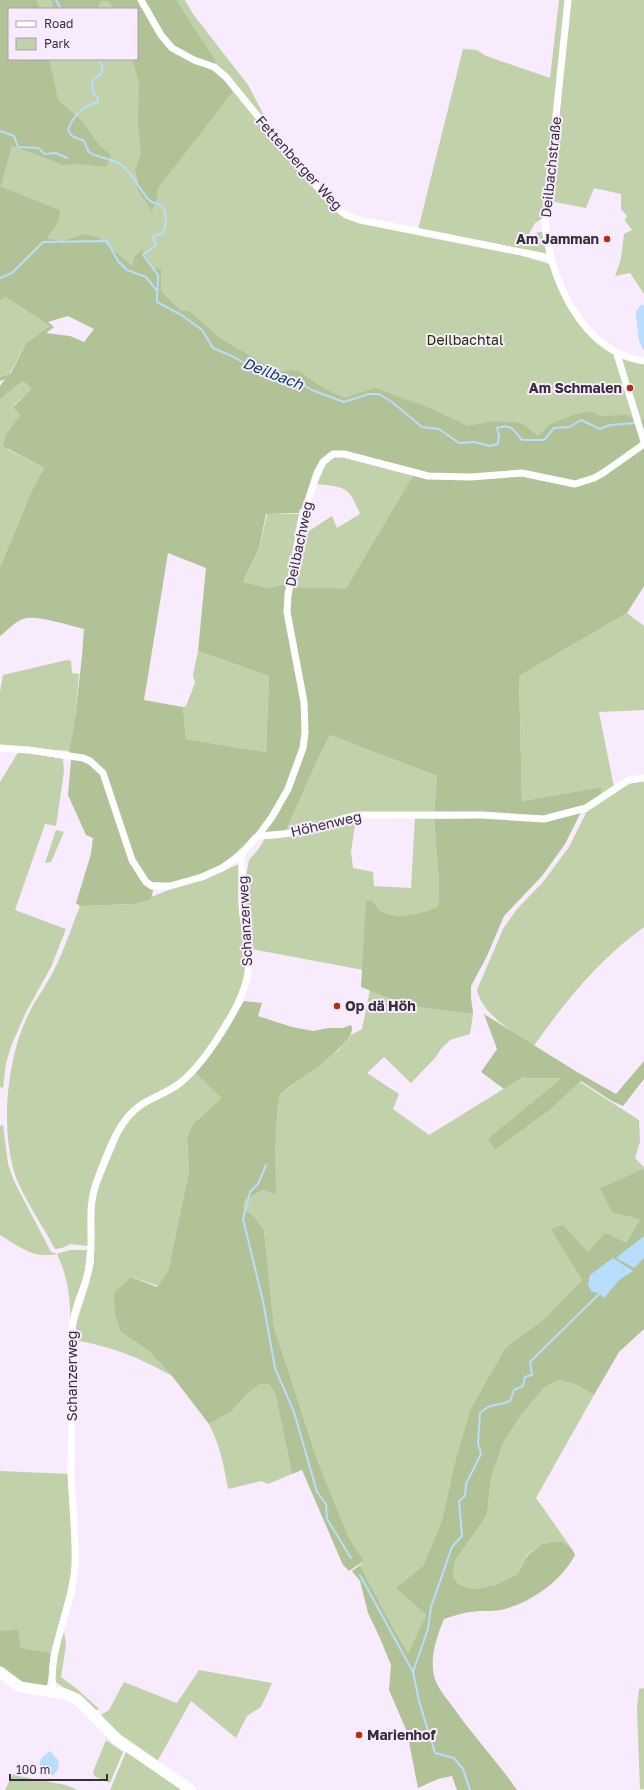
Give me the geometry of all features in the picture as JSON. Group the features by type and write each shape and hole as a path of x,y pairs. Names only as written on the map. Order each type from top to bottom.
{"street":[{"name":"Fettenberger Weg","path":"141,0 161,35 172,48 194,60 214,67 226,77 290,156 340,211 360,220 551,258"},
{"name":"Deilbachstraße","path":"568,0 545,222 546,243 557,277 574,313 594,336 616,351 632,359 644,361"},
{"name":"Deilbachweg","path":"258,836 272,817 288,789 303,748 305,732 304,702 287,612 288,595 302,519 317,473 323,462 333,454 344,454 428,476 471,478 522,473 575,484 594,478 644,443 616,351"},
{"path":"0,748 29,750 83,758 90,761 98,768 108,786 132,860 146,882 152,886 170,886 202,877 222,868 241,855 258,836"},
{"name":"Höhenweg","path":"258,836 290,834 309,830 342,818 358,815 482,815 544,819 586,808 621,784 629,780 644,778"},
{"name":"Schanzerweg","path":"53,1692 51,1671 54,1651 73,1582 75,1564 71,1474 72,1384 70,1348 76,1307 90,1266 90,1204 97,1181 123,1123 130,1114 140,1106 179,1084 193,1071 216,1040 238,1004 248,972 248,955 242,902 241,855"},
{"path":"0,1672 20,1687 65,1694 76,1700 117,1739 191,1790"}],"green space":[{"path":"0,0 36,0 40,8 8,8 8,60 49,60 58,100 81,120 99,145 111,155 106,167 79,164 63,165 12,146 1,187 60,210 58,222 47,238 61,241 84,234 98,237 132,266 135,256 142,250 153,268 161,269 161,291 181,311 189,311 220,338 277,372 291,370 300,372 320,386 344,398 376,388 432,409 468,426 495,421 521,423 538,436 550,424 573,415 590,411 601,416 627,415 633,419 644,420 644,586 627,613 519,676 522,801 602,787 601,797 586,806 545,818 434,815 437,776 330,735 285,833 254,834 223,864 197,878 183,882 155,882 151,899 134,904 80,906 76,903 91,854 93,838 86,835 68,795 71,761 69,751 75,718 84,629 44,619 29,618 17,622 0,636 0,567 33,488 44,468 3,446 6,435 20,415 13,407 31,389 23,381 0,399 0,386 5,379 0,381 0,377 11,373 26,343 50,326 5,297 0,301","holes":["68,316 94,329 84,342 70,336 46,333 54,327 48,322","344,452 416,471 346,589 295,587 287,584 269,588 243,582 259,549 266,514 299,513 300,509 304,510 323,463","168,553 206,568 198,651 269,676 266,752 186,739 183,707 144,700"]},
{"name":"Deilbachtal","path":"24,0 185,0 193,14 248,85 273,136 342,214 418,230 463,49 477,50 486,56 550,78 559,0 565,0 543,218 535,223 529,234 531,240 538,232 542,232 547,252 545,255 520,255 549,264 574,315 589,336 610,352 627,359 644,363 644,452 414,476 346,590 295,587 303,535 332,516 337,528 360,514 353,498 349,493 340,488 317,484 326,464 84,234 61,241 46,238 58,222 1,187 12,146 63,165 39,60 138,60 138,8 27,8"},
{"path":"50,0 176,0 215,60 216,67 234,90 158,188 156,201 152,211 137,189 138,179 135,171 141,154 138,125 139,82 132,60 138,60 138,8 114,8 108,1 102,1 98,8 52,8 53,2"},
{"path":"571,0 644,0 644,294 630,273 615,276 621,259 624,234 632,230 625,221 627,216 621,209 621,194 594,188 586,208 550,201"},
{"path":"5,297 50,326 26,343 10,373 0,377 0,301"},
{"path":"23,381 31,389 13,406 20,415 15,424 7,449 44,468 33,488 0,567 0,399"},
{"path":"267,514 299,514 295,533 298,536 287,584 269,588 243,582 259,550"},
{"path":"627,613 644,626 644,710 599,712 614,787 601,797 602,787 522,801 519,676"},
{"path":"198,651 269,676 266,752 186,739 183,707 186,706 195,683 193,675"},
{"path":"67,660 71,661 72,673 79,674 75,718 69,751 0,746 0,692 3,675"},
{"path":"330,735 437,776 434,815 384,813 285,833"},
{"path":"19,751 63,759 64,771 56,826 45,824 15,910 66,929 51,967 26,1012 12,1044 6,1063 3,1088 0,1087 0,782"},
{"path":"644,781 644,927 628,939 584,982 558,1013 534,1046 492,1015 480,999 477,990 503,929 517,909 543,882 569,847 588,809 627,784"},
{"path":"582,810 565,844 542,876 504,916 487,956 471,986 473,1014 409,1006 361,987 366,901 372,901 383,912 396,915 411,915 438,906 439,882 434,819 481,818 545,821"},
{"path":"356,818 351,852 353,868 373,872 374,886 411,888 415,818 434,819 439,882 438,906 411,915 396,915 383,912 372,901 363,970 251,949 244,887 249,860 258,850 265,838"},
{"path":"56,830 64,832 51,862 45,863"},
{"path":"239,864 239,912 245,950 245,973 238,999 192,1069 177,1083 128,1113 95,1179 88,1246 70,1244 62,1248 55,1249 19,1185 15,1175 10,1156 8,1136 8,1092 15,1050 21,1031 32,1007 59,960 80,906 134,904 171,889 209,877"},
{"path":"370,990 409,1006 473,1014 470,1034 450,1040 411,1083 384,1057 367,1073 399,1094 393,1109 429,1135 523,1077 563,1078 489,1139 495,1150 550,1110 580,1082 639,1120 640,1142 635,1158 644,1167 640,1219 626,1243 588,1253 563,1226 582,1280 544,1319 505,1348 490,1375 454,1466 442,1520 423,1566 397,1588 426,1615 408,1653 360,1565 364,1561 348,1536 318,1462 274,1327 264,1230 243,1208 245,1200 263,1190 276,1193 276,1131 280,1095 339,1050 351,1035 362,1029"},
{"path":"244,1001 262,1003 258,1016 292,1027 313,1031 328,1028 343,1028 351,1025 351,1032 346,1041 336,1051 324,1062 280,1095 276,1132 276,1194 263,1190 245,1200 243,1208 254,1217 264,1230 274,1327 318,1462 348,1536 364,1561 349,1571 343,1565 302,1470 292,1474 275,1393 269,1384 260,1384 247,1394 231,1412 209,1424 172,1376 149,1351 121,1332 115,1314 114,1293 131,1277 157,1287 168,1271 189,1171 187,1137 192,1125 222,1098 195,1073 222,1037"},
{"path":"484,1014 577,1072 616,1094 644,1061 644,1079 623,1106 612,1101 581,1081 550,1110 495,1150 488,1139 562,1078 523,1077 504,1089 481,1072 497,1049"},
{"path":"195,1073 223,1098 192,1125 187,1137 189,1171 168,1271 158,1286 132,1277 121,1332 149,1351 172,1376 148,1363 113,1349 74,1340 77,1321 94,1263 94,1204 100,1183 120,1135 131,1117 140,1109"},
{"path":"3,1125 8,1164 14,1181 51,1252 57,1254 41,1255 27,1251 0,1235 0,1126"},
{"path":"644,1169 644,1329 619,1352 594,1395 575,1384 558,1380 545,1387 522,1414 503,1443 491,1478 487,1515 455,1561 453,1576 459,1585 475,1589 495,1585 518,1574 526,1557 541,1544 562,1541 572,1549 575,1555 554,1581 545,1589 526,1601 505,1609 468,1612 444,1619 434,1650 434,1674 440,1689 517,1790 457,1790 452,1776 438,1779 418,1788 407,1732 389,1690 391,1665 368,1613 360,1581 352,1571 360,1565 408,1653 426,1615 396,1588 423,1566 442,1520 454,1466 471,1409 505,1348 544,1319 582,1280 551,1229 563,1225 588,1252 605,1233 626,1243 640,1219 612,1212 600,1188"},
{"path":"70,1250 87,1250 84,1282 70,1325 68,1289 64,1271 57,1254"},
{"path":"558,1380 575,1384 594,1395 536,1498 572,1549 562,1541 541,1544 526,1556 518,1574 495,1585 475,1589 459,1585 453,1576 455,1561 487,1515 491,1478 503,1443 522,1414 545,1387"},
{"path":"260,1384 269,1384 275,1393 292,1474 268,1484 261,1481 228,1489 219,1448 209,1424 231,1412 247,1394"},
{"path":"0,1471 69,1474 74,1559 67,1594 51,1653 21,1648 18,1631 0,1631"},
{"path":"18,1630 21,1648 51,1653 47,1685 41,1687 29,1686 17,1680 0,1668 0,1631"},
{"path":"64,1631 66,1645 61,1677 99,1709 93,1712 77,1697 56,1682 53,1667"},
{"path":"199,1670 272,1683 261,1707 247,1716 236,1738 191,1701 157,1762 119,1736 98,1717 109,1710 124,1682 177,1703"},
{"path":"644,1688 644,1789 640,1789 637,1708 639,1689"},
{"path":"106,1740 123,1752 110,1783 94,1776 93,1772"},
{"path":"126,1752 182,1790 110,1790"},
{"path":"13,1774 66,1785 78,1790 5,1790"}],"water":[{"path":"642,304 644,306 644,351 639,341 636,315 636,311"},
{"path":"644,1236 644,1258 634,1268 616,1258"},
{"path":"613,1258 633,1271 619,1280 604,1298 599,1293 592,1292 588,1285 590,1275"},
{"path":"50,1751 58,1760 59,1767 54,1775 44,1776 40,1767 40,1762 41,1759"}],"waterway":[{"name":"Deilbach","path":"56,0 60,8"},
{"name":"Deilbach","path":"100,60 103,67 101,74 92,81 93,92 98,98 98,102 79,112 68,130 72,136 84,141 89,152 117,162 125,168 149,200 163,207 166,218 164,231 163,233 153,236 156,245 143,255 158,275 157,302 183,316 202,330 213,348 234,357 259,372 281,380 293,379 312,390 344,402 369,394 379,394 392,402 422,427 439,429 459,443 474,442 490,446 498,444 499,436 497,428 506,426 512,428 522,440 544,440 554,428 569,427 581,420 600,429 610,425 636,423"},
{"path":"0,131 14,136 18,147 38,148 45,154 56,153 67,158"},
{"path":"0,278 12,273 43,242 107,241 118,261 127,270 146,277 157,291"},
{"path":"266,1165 258,1184 250,1192 243,1219 263,1301 275,1368 294,1412 317,1492 326,1504 327,1519 351,1558"},
{"path":"470,1790 463,1769 454,1758 435,1753 419,1701 413,1672 428,1629 431,1607 452,1547 462,1536 459,1501 465,1496 466,1484 481,1454 478,1443 480,1413 488,1407 510,1401 514,1390 523,1386 525,1377 532,1375 530,1362 601,1292"},
{"path":"360,1575 413,1672"}],"place":[{"name":"Am Jamman","path":"607,239"},
{"name":"Am Schmalen","path":"630,388"},
{"name":"Op dä Höh","path":"337,1006"},
{"name":"Marienhof","path":"359,1735"}]}
